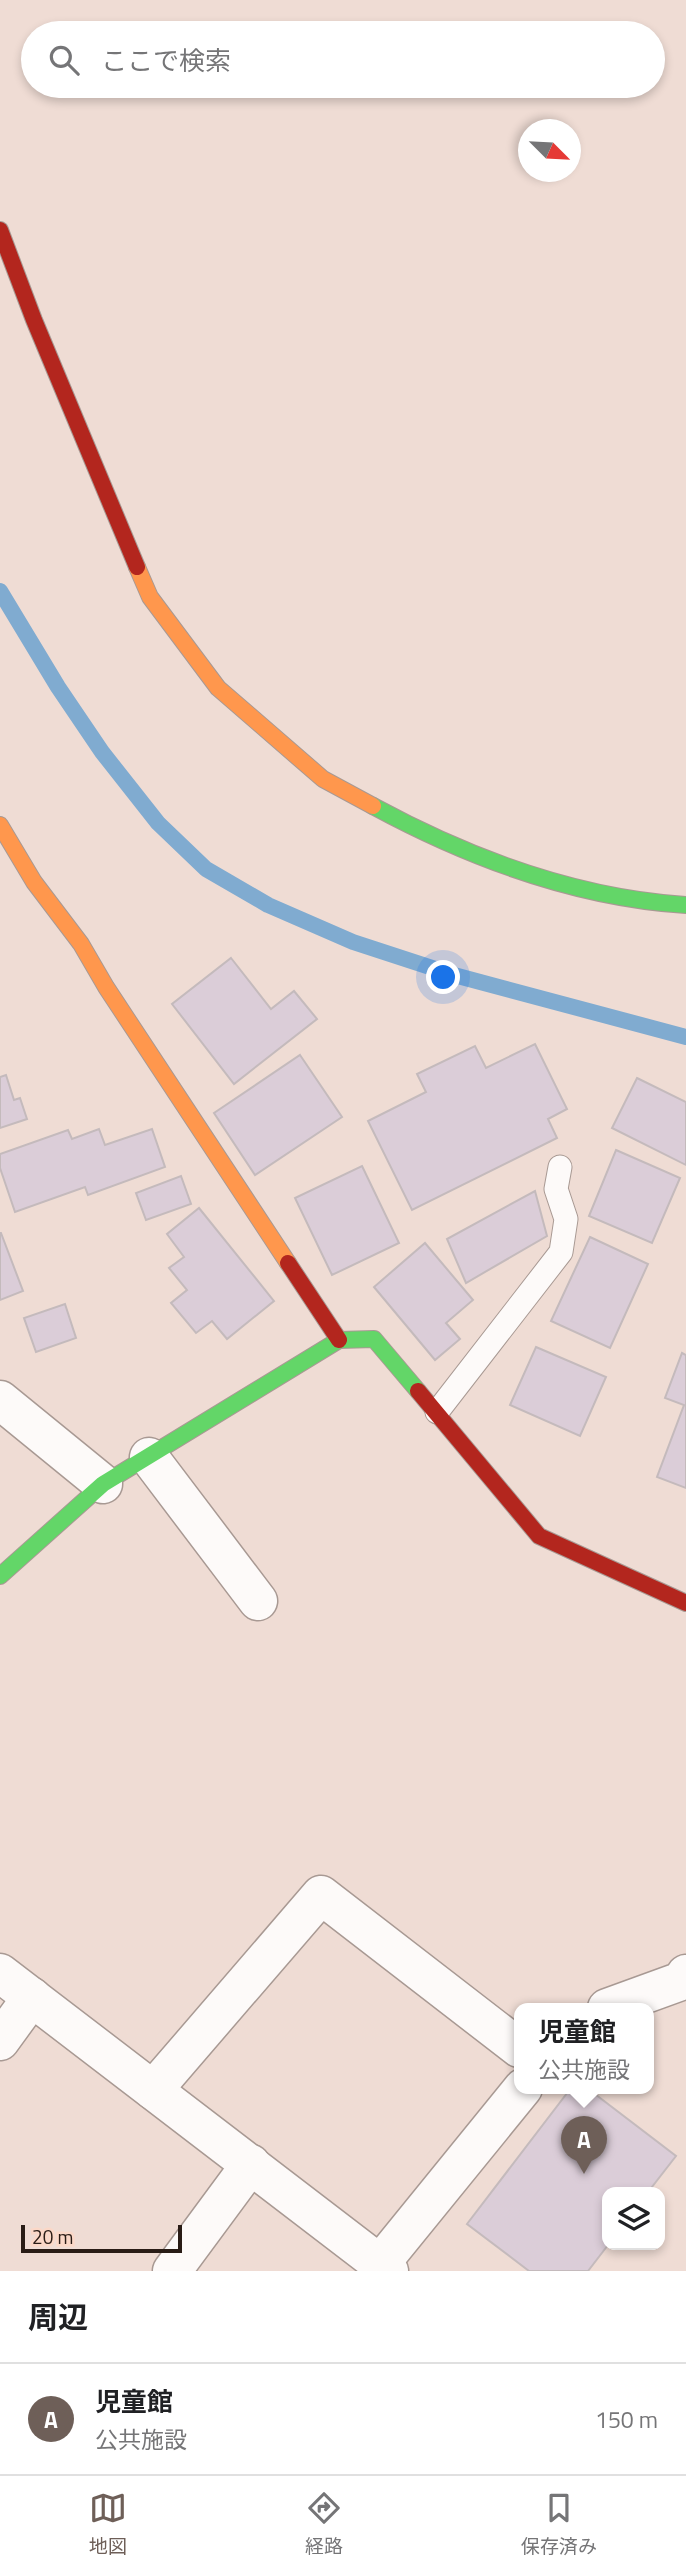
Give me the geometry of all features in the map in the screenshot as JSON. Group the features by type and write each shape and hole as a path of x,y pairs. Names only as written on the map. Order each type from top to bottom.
{"street":[{"path":"0,230 34,320 150,597 218,688 323,779 419,831 550,882 655,903 686,905"},
{"path":"0,825 34,882 81,944 106,987 340,1340"},
{"path":"0,1576 103,1483 340,1340 374,1339 539,1536 686,1603"},
{"path":"1,1403 103,1483"},
{"path":"149,1457 258,1601"},
{"path":"153,2090 321,1895 514,2044"},
{"path":"0,1973 384,2267 518,2094"},
{"path":"621,2003 684,1980 686,1974"},
{"path":"0,2041 32,1997"},
{"path":"172,2271 251,2164"}],"lane":[{"path":"437,1412 561,1252 566,1219 556,1189 560,1167"}],"building":[{"path":"231,958 271,1009 294,991 317,1019 234,1084 172,1004"},
{"path":"535,1044 567,1109 548,1119 557,1138 412,1210 368,1121 426,1092 417,1074 475,1046 486,1068"},
{"path":"300,1055 342,1117 255,1175 214,1113"},
{"path":"6,1075 14,1100 20,1098 27,1119 0,1128 0,1077"},
{"path":"637,1078 686,1102 686,1165 612,1128"},
{"path":"99,1129 105,1145 152,1129 165,1167 88,1195 85,1187 15,1212 0,1168 0,1154 68,1130 72,1139"},
{"path":"616,1150 680,1178 652,1243 589,1216"},
{"path":"362,1166 399,1243 332,1275 295,1198"},
{"path":"181,1176 191,1204 146,1220 136,1193"},
{"path":"535,1191 547,1236 466,1283 447,1239"},
{"path":"199,1208 274,1301 227,1339 212,1321 196,1333 171,1303 187,1290 169,1268 184,1257 167,1234"},
{"path":"0,1233 23,1291 0,1300"},
{"path":"590,1237 648,1264 610,1348 551,1321"},
{"path":"425,1243 473,1300 446,1323 460,1339 435,1360 374,1287"},
{"path":"65,1304 76,1338 36,1352 24,1318"},
{"path":"536,1347 606,1377 580,1436 510,1405"},
{"path":"682,1353 686,1355 686,1488 657,1477 684,1405 665,1398"},
{"path":"566,2094 595,2094 676,2156 652,2187 602,2187 602,2250 604,2250 588,2271 529,2271 467,2224"}],"waterway":[{"path":"0,591 58,687 102,752 158,823 206,869 268,905 353,942 454,975 686,1037"}],"traffic: fast":[{"path":"373,806 447,842 524,872 604,894 686,905"},
{"path":"0,1576 103,1484 339,1340 374,1339 418,1391"}],"traffic: slow":[{"path":"137,567 150,597 218,688 323,779 373,806"},
{"path":"0,825 34,882 81,944 106,987 288,1263"}],"traffic: jam":[{"path":"0,230 34,320 137,567"},
{"path":"288,1263 339,1340"},
{"path":"418,1391 539,1536 686,1603"}],"place":[{"name":"児童館","path":"584,2174"}]}
